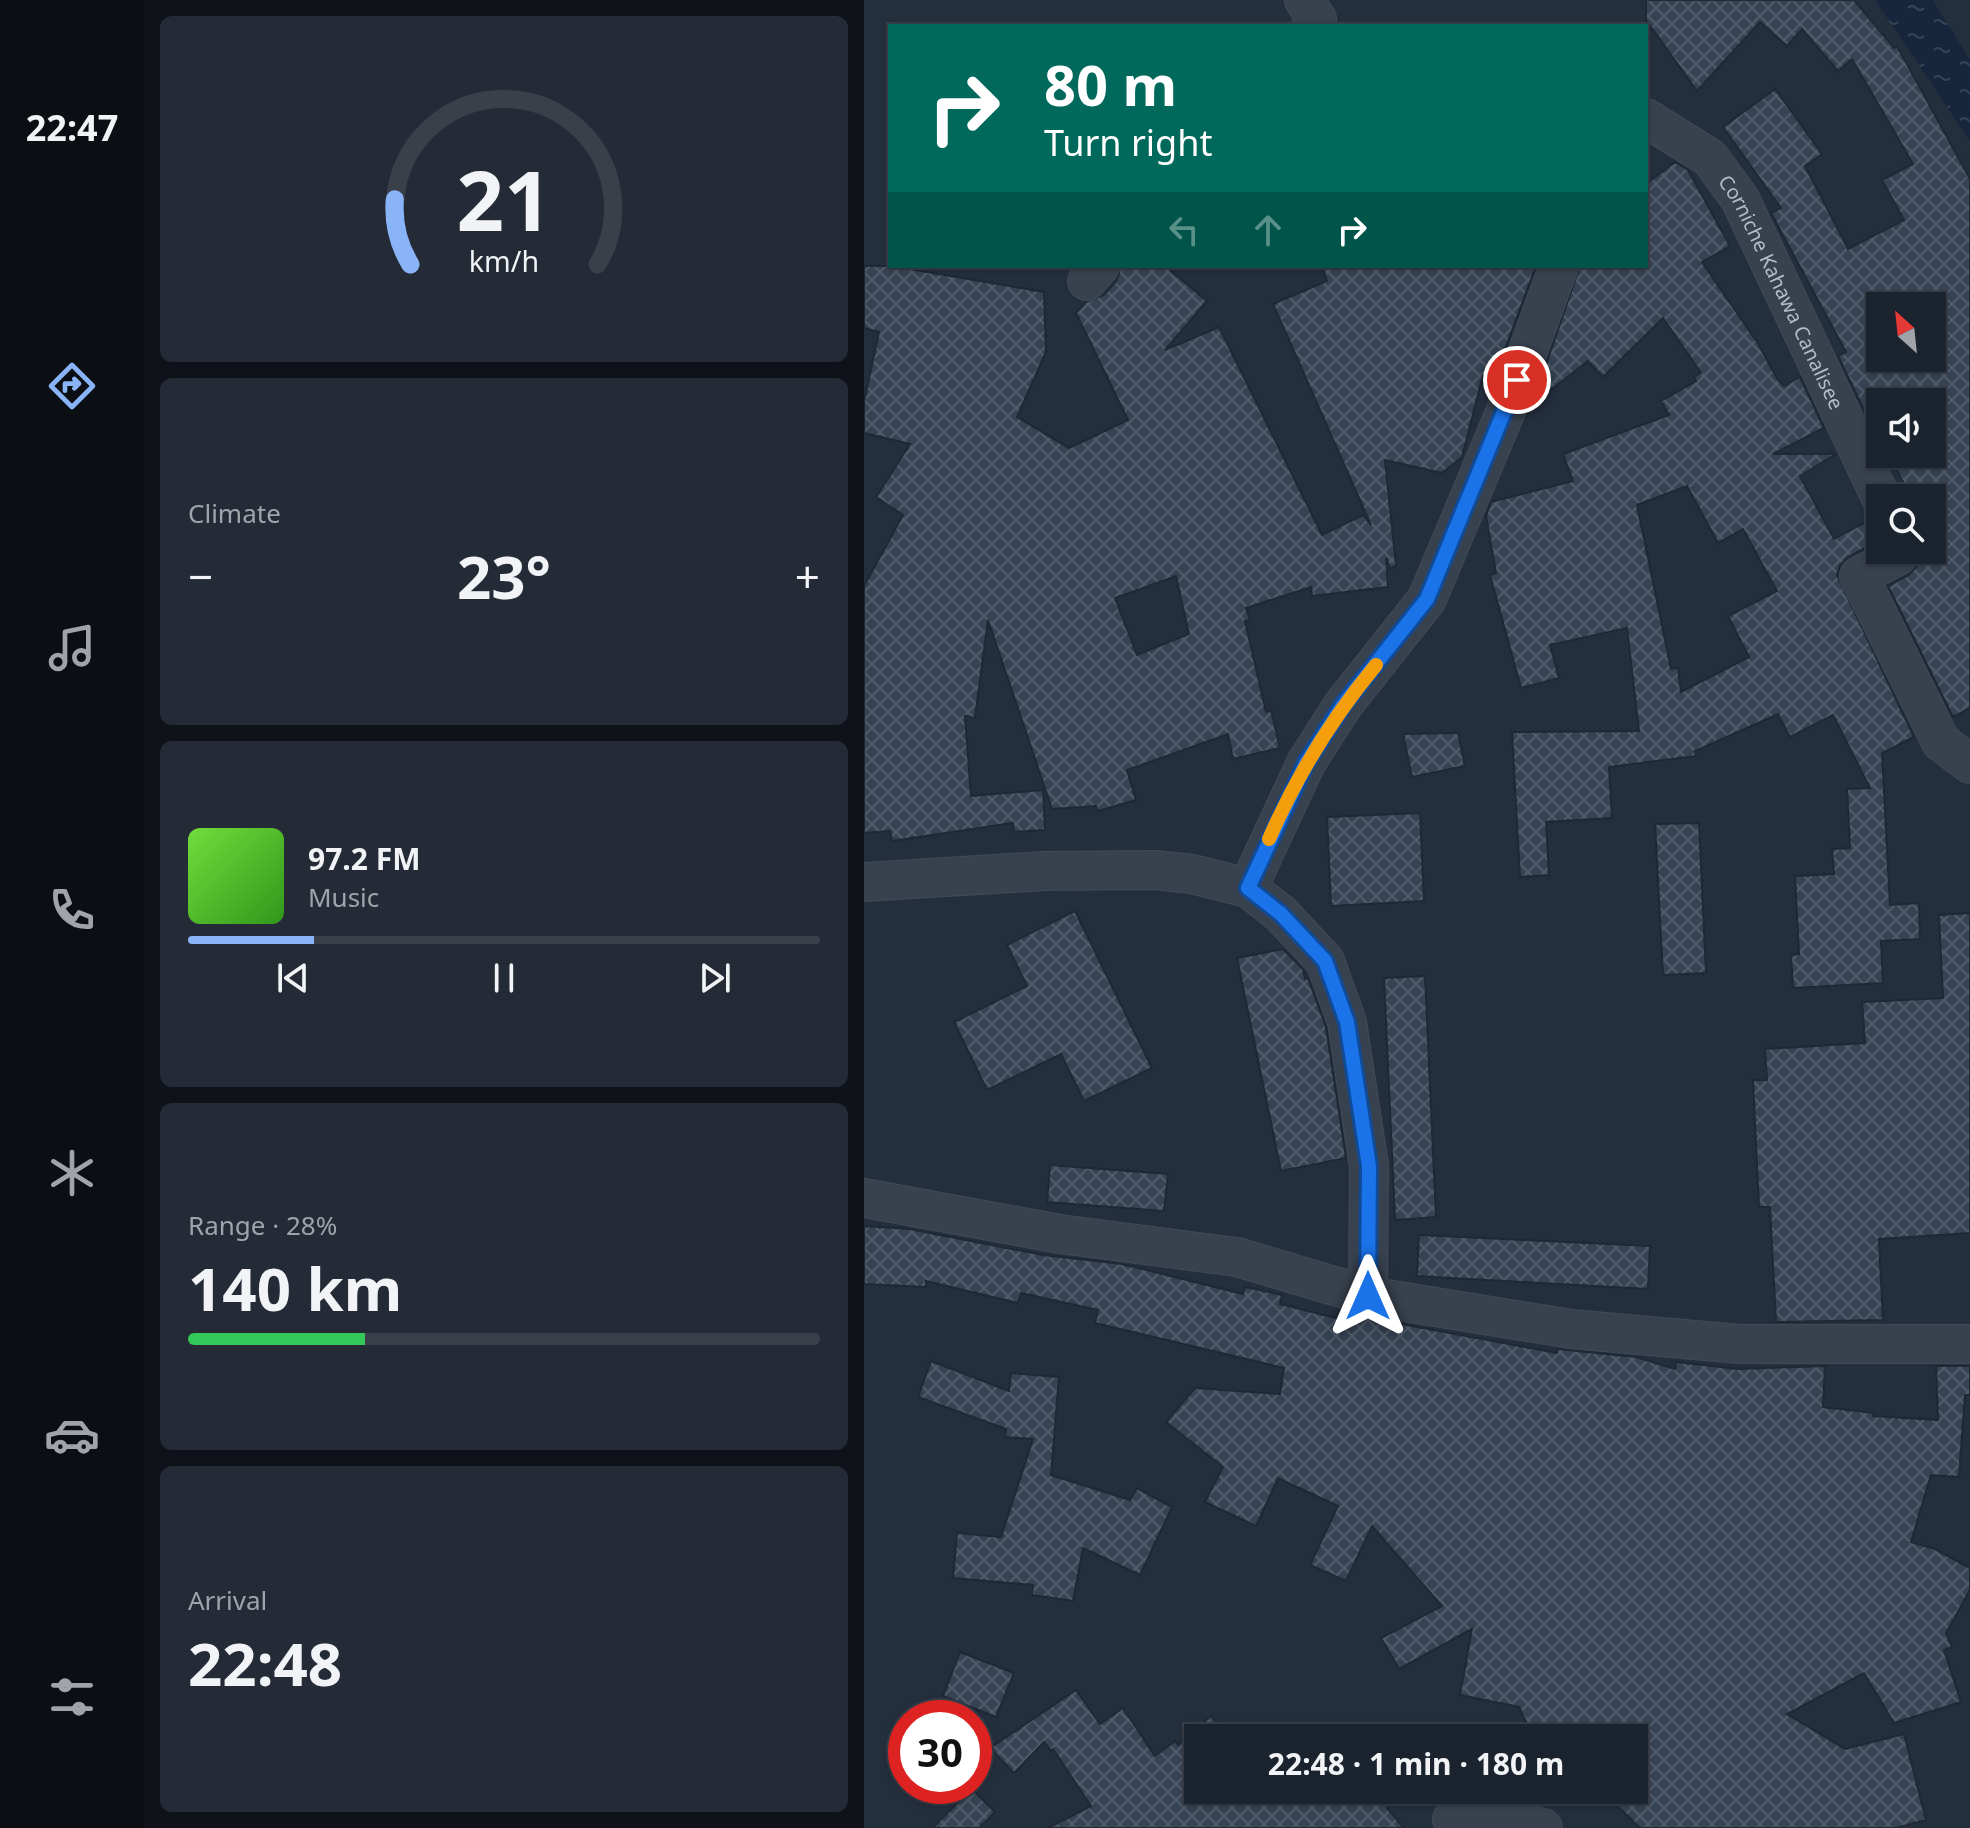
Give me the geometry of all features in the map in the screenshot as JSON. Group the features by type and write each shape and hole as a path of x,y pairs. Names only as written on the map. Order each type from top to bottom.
{"street":[{"path":"1304,0 1317,19 1313,24"},
{"name":"Corniche Kahawa Canalisee","path":"1648,119 1710,158 1740,199 1874,484"},
{"path":"1248,888 1306,763 1343,705 1427,599 1507,408 1558,268"},
{"path":"1882,564 1859,576 1941,742 1970,764"},
{"path":"864,882 1044,871 1155,870 1192,874 1248,888 1281,914 1325,961 1347,1022 1369,1166 1368,1296"},
{"path":"864,1198 1060,1234 1237,1257 1368,1296 1571,1329 1740,1344 1970,1344"},
{"path":"1452,1819 1493,1813 1543,1828"}],"water":[{"path":"1875,0 1933,0 1970,60 1970,141"}],"building":[{"path":"1646,0 1854,0 1894,48 1897,46 1970,179 1970,708 1953,717 1888,586 1909,575 1918,564 1946,564 1946,484 1904,484 1896,468 1946,468 1946,388 1866,388 1866,407 1863,408 1838,356 1846,352 1771,213 1781,208 1723,127 1775,89 1822,154 1805,166 1848,249 1904,220 1882,180 1913,164 1852,59 1838,71 1802,29 1787,46 1760,22 1697,91 1646,20"},
{"path":"1675,162 1688,170 1730,246 1702,262 1757,342 1778,380 1784,386 1800,377 1824,428 1773,454 1836,454 1800,476 1834,539 1866,522 1866,547 1848,557 1840,565 1837,575 1914,737 1882,753 1890,905 1919,903 1920,939 1881,941 1883,983 1793,988 1791,955 1799,954 1795,876 1834,874 1832,849 1850,848 1847,789 1870,788 1833,715 1790,737 1778,714 1695,751 1696,756 1609,767 1612,818 1546,822 1549,875 1520,877 1512,732 1639,731 1627,628 1550,645 1559,678 1521,688 1490,575 1496,573 1486,516 1491,502 1573,481 1563,454 1669,415 1661,401 1696,381 1694,377 1701,373 1663,318 1603,377 1588,361 1539,399 1536,393 1579,268 1648,268 1648,182","holes":["1687,486 1718,543 1743,529 1777,591 1728,616 1749,657 1681,692 1678,668 1671,669 1637,505"]},
{"path":"864,266 904,268 1044,292 1046,352 1017,417 1069,448 1128,420 1076,313 1086,302 1104,295 1117,280 1120,268 1167,268 1207,301 1165,350 1219,327 1322,535 1363,515 1371,525 1273,304 1327,281 1323,268 1535,268 1495,376 1483,375 1462,457 1442,473 1385,460 1396,566 1390,568 1386,558 1388,587 1312,596 1311,587 1246,608 1250,620 1245,621 1266,712 1271,710 1280,748 1233,759 1228,734 1127,770 1136,800 1098,811 1096,806 1052,809 988,620 975,718 965,716 971,796 1043,790 1045,830 1014,832 1013,823 892,841 890,831 864,833 864,586 903,515 876,497 910,444 864,433 864,402 879,332 864,328","holes":["1176,576 1189,634 1137,655 1115,598"]},
{"path":"1458,733 1465,766 1412,777 1403,734"},
{"path":"1420,813 1424,901 1331,906 1327,817"},
{"path":"1699,823 1706,973 1663,975 1655,824"},
{"path":"1075,911 1152,1068 1084,1101 1061,1054 987,1090 954,1022 1027,986 1007,945"},
{"path":"1970,913 1970,1233 1879,1239 1883,1320 1776,1322 1770,1207 1759,1207 1753,1080 1767,1080 1765,1049 1865,1043 1862,1002 1943,998 1939,915"},
{"path":"1283,949 1303,969 1305,979 1308,978 1326,1027 1346,1158 1281,1171 1237,958"},
{"path":"1425,976 1436,1217 1395,1220 1384,978"},
{"path":"1050,1165 1168,1174 1164,1211 1047,1202"},
{"path":"864,1226 909,1229 1043,1255 1122,1264 1243,1294 1245,1287 1282,1295 1280,1304 1352,1322 1353,1315 1557,1353 1558,1349 1636,1357 1675,1369 1676,1362 1738,1369 1825,1366 1823,1407 1874,1413 1873,1416 1938,1420 1936,1366 1970,1366 1970,1395 1965,1395 1959,1477 1931,1475 1911,1542 1935,1549 1970,1568 1970,1590 1946,1633 1952,1647 1944,1650 1961,1702 1894,1723 1864,1673 1787,1714 1845,1749 1904,1734 1926,1820 1896,1828 1640,1828 1615,1804 1648,1804 1648,1724 1527,1724 1519,1707 1460,1695 1472,1629 1399,1669 1381,1638 1442,1606 1372,1526 1346,1581 1310,1565 1338,1506 1278,1478 1256,1526 1205,1502 1223,1467 1166,1422 1195,1388 1280,1394 1284,1368 1095,1323 1098,1310 1021,1293 1018,1303 926,1281 926,1287 864,1284"},
{"path":"1419,1235 1650,1246 1648,1289 1417,1276"},
{"path":"931,1361 1009,1391 1011,1373 1059,1377 1051,1475 1130,1500 1137,1488 1172,1507 1140,1575 1083,1548 1073,1601 1032,1595 1033,1585 953,1578 957,1533 1001,1537 1033,1439 1005,1437 1006,1429 918,1397"},
{"path":"960,1652 1014,1673 996,1717 992,1715 992,1700 953,1700 943,1696"},
{"path":"1076,1690 1100,1724 1123,1708 1155,1756 1175,1741 1178,1745 1184,1740 1184,1804 1389,1804 1387,1808 1404,1828 1048,1828 1091,1806 1053,1749 1051,1751 1044,1742 1014,1773 992,1747"},
{"path":"1211,1716 1218,1724 1202,1724"},
{"path":"957,1804 987,1804 995,1812 979,1828 932,1828"}],"slow traffic":[{"path":"1269,839 1306,763 1343,705 1376,665"}],"route":[{"path":"1368,1296 1369,1166 1347,1022 1325,961 1281,914 1248,888 1306,763 1343,705 1427,599 1517,380"}]}
